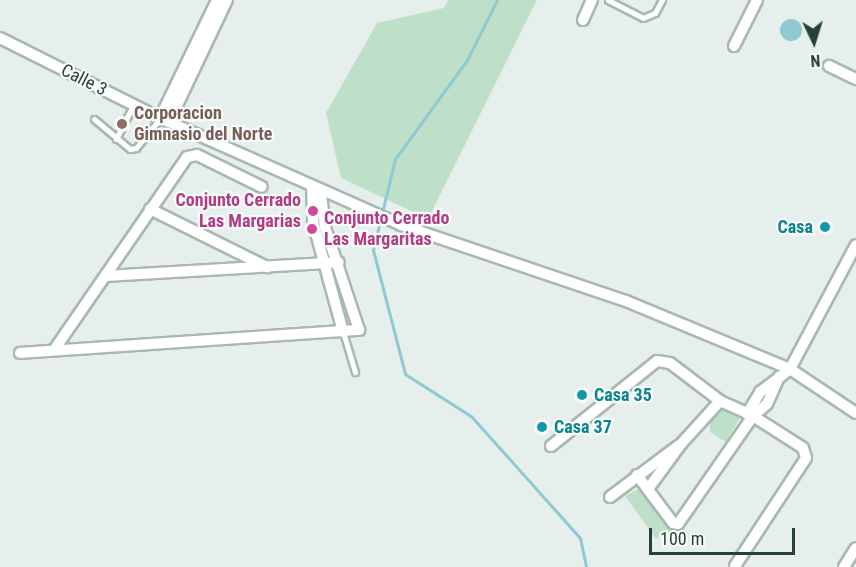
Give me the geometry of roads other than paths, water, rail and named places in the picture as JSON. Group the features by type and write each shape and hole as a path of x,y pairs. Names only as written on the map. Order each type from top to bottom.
{"street":[{"path":"165,120 217,0"},
{"path":"165,120 227,0"},
{"path":"583,20 592,0"},
{"path":"734,46 757,0"},
{"name":"Calle 3","path":"0,38 165,120 401,225 626,301 789,369 856,413"},
{"path":"829,66 856,79"},
{"path":"54,350 150,209 192,154 262,187"},
{"path":"20,353 359,330 339,262 325,227 316,188"},
{"path":"316,188 313,222 322,264 343,332"},
{"path":"150,209 270,268"},
{"path":"637,475 673,523 678,524 750,415 767,404 779,377 789,369 856,245"},
{"path":"106,276 270,268 339,262"},
{"path":"551,446 657,362 670,363 720,401 750,415 803,448 806,458 735,566"},
{"path":"648,489 681,444 720,401"},
{"path":"610,497 681,444"},
{"path":"844,567 856,548"}],"lane":[{"path":"608,0 643,18 655,13 662,0"},
{"path":"116,139 133,105"},
{"path":"94,119 124,147 136,148 165,120"},
{"path":"343,332 355,372"}],"water":[{"path":"791,19 799,22 802,30 799,38 791,41 783,38 780,30 783,22"}],"waterway":[{"path":"497,0 467,60 395,159 373,250 405,374 471,416 580,538 586,567"}],"place":[{"name":"Corporacion Gimnasio del Norte","path":"122,124"},
{"name":"Conjunto Cerrado Las Margarias","path":"313,211"},
{"name":"Casa","path":"825,227"},
{"name":"Conjunto Cerrado Las Margaritas","path":"312,229"},
{"name":"Casa 35","path":"582,395"},
{"name":"Casa 37","path":"542,427"}]}
